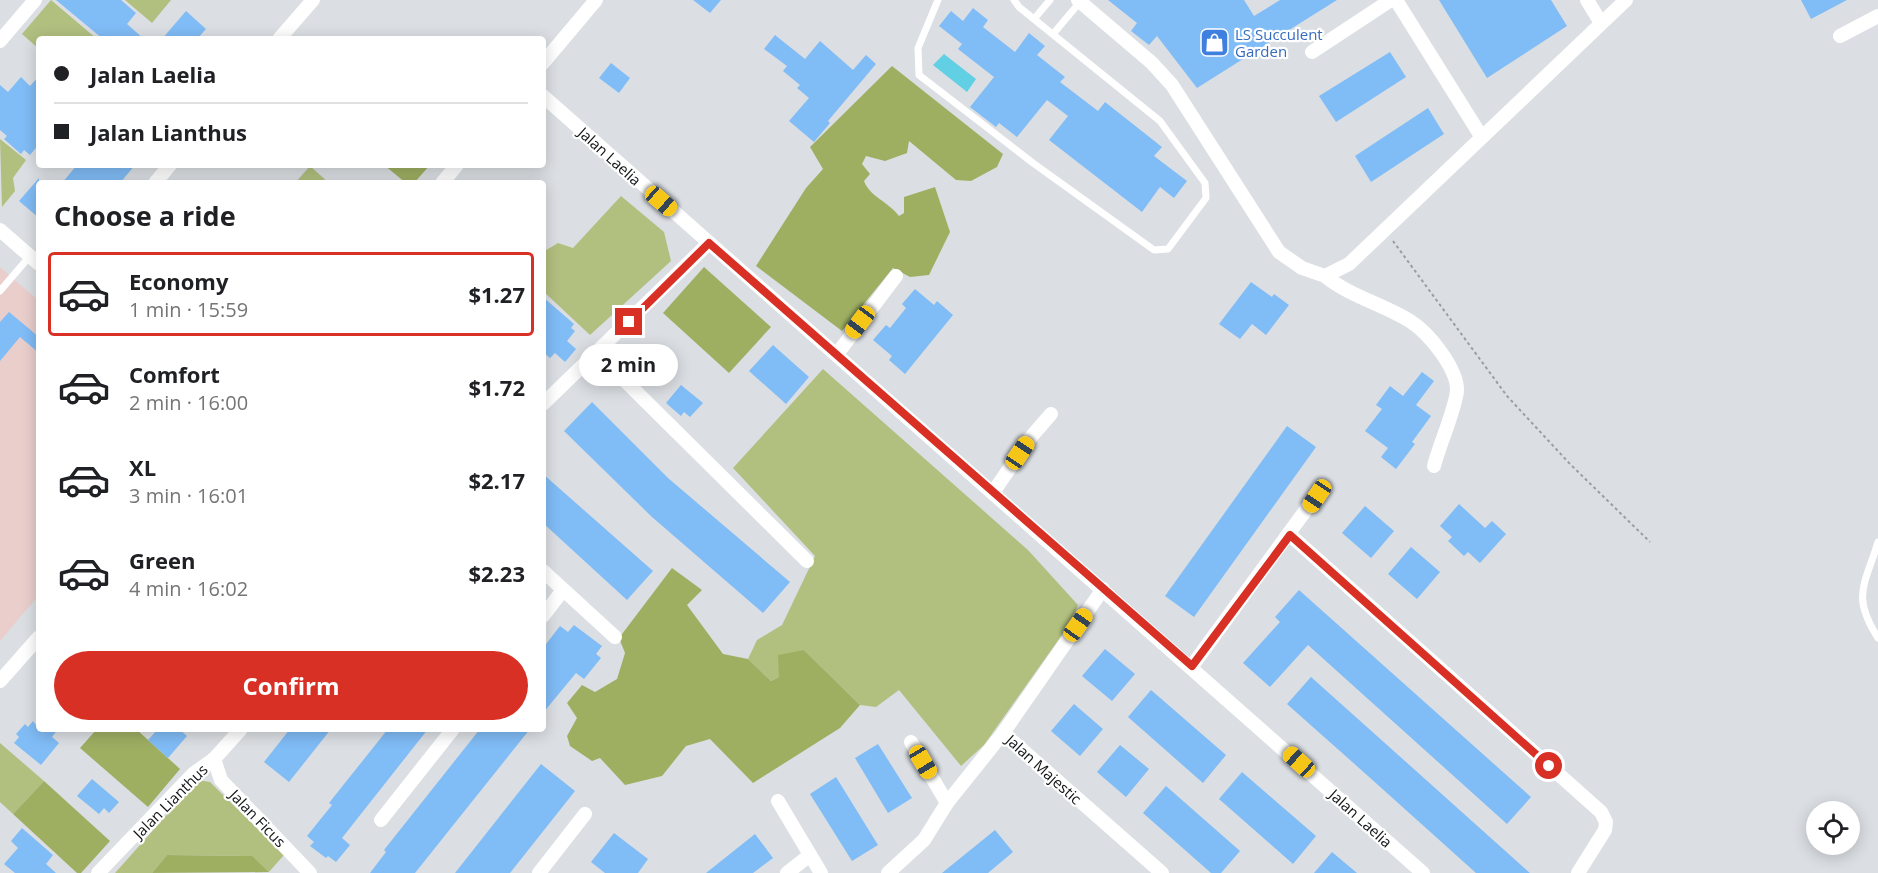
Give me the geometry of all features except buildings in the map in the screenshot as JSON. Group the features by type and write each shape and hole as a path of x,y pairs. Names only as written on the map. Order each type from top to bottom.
{"street":[{"path":"0,41 35,0"},
{"path":"282,36 313,0"},
{"path":"546,59 596,0"},
{"path":"1312,52 1391,0"},
{"path":"1396,0 1481,136"},
{"path":"1587,0 1601,23"},
{"path":"1325,276 1349,264 1626,0"},
{"path":"1079,1 1152,63 1172,85 1279,252 1302,268 1325,276 1339,287 1411,322 1440,351 1455,374 1457,392 1434,466"},
{"path":"1840,36 1878,16"},
{"name":"Jalan Laelia","path":"546,99 994,491 1423,873"},
{"path":"158,180 168,168"},
{"path":"444,180 454,168"},
{"path":"0,230 35,260"},
{"path":"546,401 709,243"},
{"path":"837,354 896,276"},
{"path":"597,353 807,561"},
{"path":"994,491 1031,437 1050,414"},
{"path":"1192,666 1317,496"},
{"path":"1290,535 1601,812 1606,822 1605,830 1578,873"},
{"path":"546,574 615,637"},
{"name":"Jalan Majestic","path":"1103,589 1003,733 1162,873"},
{"path":"546,612 563,590"},
{"path":"0,681 36,640"},
{"name":"Jalan Lianthus","path":"98,873 193,774 214,759 238,732"},
{"path":"381,820 451,732"},
{"path":"888,873 924,840 947,802 1003,733"},
{"path":"911,742 947,802"},
{"name":"Jalan Ficus","path":"214,759 222,780 310,873"},
{"path":"778,801 821,873"},
{"path":"539,873 585,814"},
{"path":"787,873 810,855"}],"lane":[{"path":"938,0 918,48 919,75 1033,163 1154,250 1168,249 1206,198 1205,183 1160,121 1034,19 1014,0"},
{"path":"1034,19 1050,0"},
{"path":"1053,34 1079,1"},
{"path":"0,291 35,260"},
{"path":"1878,542 1860,600 1866,619 1878,638"}],"path":[{"path":"1384,230 1507,396 1570,464 1650,542"}],"shaded area":[{"path":"0,267 36,298 36,599 0,641"}],"green space":[{"path":"51,0 93,36 36,36 36,46 22,34"},
{"path":"125,0 171,0 152,23"},
{"path":"892,66 1003,154 997,167 971,181 956,180 909,141 907,153 885,161 866,156 862,164 870,174 864,181 867,187 899,216 904,213 904,197 935,187 950,232 929,275 910,277 893,268 842,331 756,266 806,188 823,169 810,147"},
{"path":"0,139 26,160 13,178 15,191 2,207"},
{"path":"308,168 312,168 326,180 298,180"},
{"path":"388,168 427,168 417,180 402,180"},
{"path":"621,196 664,232 671,261 590,335 546,294 546,250 558,243 573,248"},
{"path":"704,267 771,327 729,373 663,313"},
{"path":"823,369 1028,550 1078,605 1069,625 984,745 961,766 899,690 876,707 860,705 804,650 779,677 771,681 748,659 757,640 782,625 815,556 733,468"},
{"path":"672,568 702,590 687,605 723,654 748,659 771,681 779,677 778,655 804,650 860,705 840,728 753,783 710,739 686,746 662,776 625,785 600,758 592,761 570,746 567,736 577,718 567,703 582,685 595,692 617,679 625,653 619,638"},
{"path":"94,732 139,732 180,769 148,807 80,748"},
{"path":"0,743 44,781 13,814 0,802"},
{"path":"198,780 210,782 284,855 269,872 251,856 167,855 152,873 115,873"},
{"path":"44,781 110,841 81,873 77,873 13,814"},
{"path":"167,855 252,856 269,872 152,873"}],"water":[{"path":"944,54 976,79 967,92 933,65"}],"place":[{"name":"LS Succulent Garden","path":"1214,43"}],"route":[{"path":"629,322 709,243 1192,666 1290,535 1549,766"}]}
